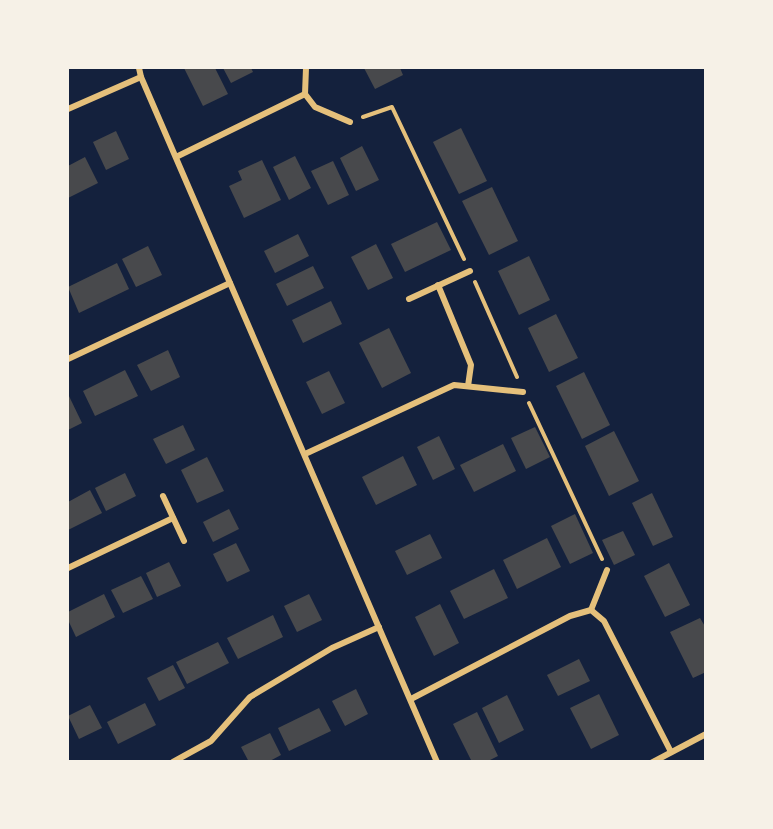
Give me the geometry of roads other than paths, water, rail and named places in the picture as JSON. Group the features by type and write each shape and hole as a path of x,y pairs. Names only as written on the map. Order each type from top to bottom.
{"street":[{"path":"139,68 437,762"},
{"path":"306,68 305,94 315,107 350,122"},
{"path":"68,109 141,77"},
{"path":"176,157 305,94"},
{"path":"408,299 470,271"},
{"path":"68,359 230,283"},
{"path":"438,285 471,365 468,386"},
{"path":"304,454 454,386 524,392"},
{"path":"163,496 184,541"},
{"path":"68,568 173,518"},
{"path":"591,610 607,570"},
{"path":"411,699 570,616 591,610"},
{"path":"591,610 604,621 670,752"},
{"path":"172,762 211,741 250,697 332,648 379,627"},
{"path":"653,762 705,734"}]}
